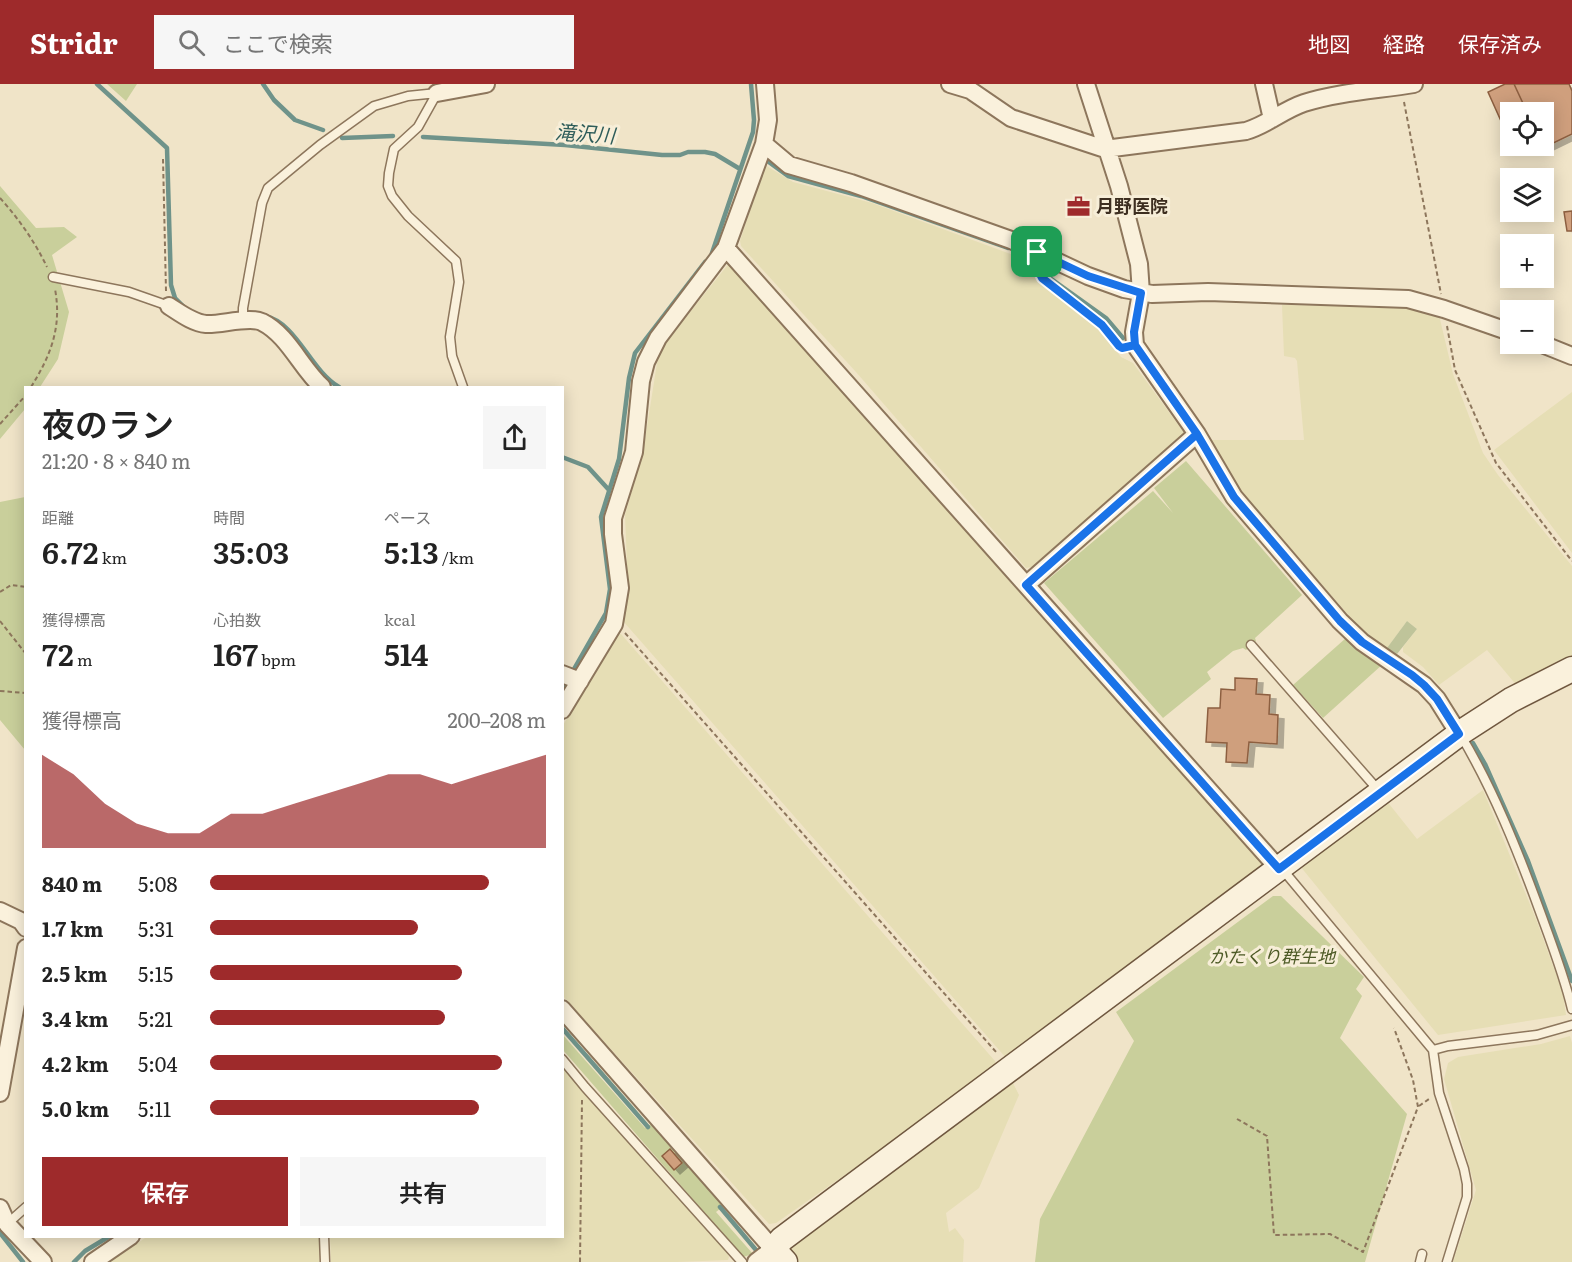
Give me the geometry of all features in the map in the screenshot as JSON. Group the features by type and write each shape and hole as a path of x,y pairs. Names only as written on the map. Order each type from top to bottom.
{"street":[{"path":"437,93 486,84"},
{"path":"564,708 614,624 620,588 613,534 614,518 634,452 641,381 646,362 658,338 726,248 764,144 768,120 765,84"},
{"path":"950,84 970,90 997,111 1011,118 1105,149 1246,130 1255,128 1287,109 1322,98 1407,85"},
{"path":"1086,84 1105,149 1119,186 1139,264 1141,293 1134,332 1135,345 1197,434 1234,497 1340,621 1362,642 1424,685 1437,699 1459,734"},
{"path":"1264,84 1272,119"},
{"path":"764,144 789,165 851,183 1011,240 1088,276 1141,293 1208,292 1394,297 1444,309 1500,329"},
{"path":"726,248 1279,869"},
{"path":"169,306 192,320 205,324 260,321 274,331 321,386"},
{"path":"1554,349 1572,356"},
{"path":"1026,585 1197,434"},
{"path":"564,1011 771,1258 782,1239 1459,734 1511,700 1572,669"},
{"path":"564,675 580,681"},
{"path":"0,911 21,921 24,925"},
{"path":"0,1093 24,959"},
{"path":"0,1208 4,1226 43,1262"},
{"path":"93,1262 128,1238"}],"lane":[{"path":"243,321 243,308 262,203 268,188 320,145 374,106 408,96 437,93"},
{"path":"437,93 418,128 394,149 388,186 392,196 408,216 456,261 459,282 450,337 452,356 463,386"},
{"path":"53,277 129,292 169,306"},
{"path":"1251,645 1381,794"},
{"path":"1459,734 1480,767 1521,859 1565,982 1572,1009"},
{"path":"1279,869 1302,893 1434,1050 1439,1093 1467,1184 1467,1197 1447,1262"},
{"path":"1434,1050 1448,1046 1537,1035 1572,1025"},
{"path":"564,1061 742,1262"},
{"path":"4,1226 24,1209"},
{"path":"324,1238 326,1262"}],"path":[{"path":"1407,85 1455,370 1496,463 1572,561"},
{"path":"163,159 166,290 169,306"},
{"path":"0,198 13,212 38,248 53,277 57,303 56,333 50,352 32,386"},
{"path":"1037,252 1034,262 1042,278 1102,325 1119,346 1122,348 1135,345"},
{"path":"0,424 24,397"},
{"path":"0,592 11,585 24,587"},
{"path":"0,621 24,651"},
{"path":"614,624 1011,1069"},
{"path":"0,691 24,693"},
{"path":"1237,1119 1268,1136 1274,1235 1330,1234 1363,1252 1418,1107 1413,1080 1394,1028"},
{"path":"580,1262 582,1098 585,1087"}],"shaded area":[{"path":"765,165 793,182 872,203 1016,256 1027,264 1040,283 1089,319 1121,357 1133,363 1185,434 1032,567 1026,568 856,372 741,246 740,241"},
{"path":"730,262 1265,865 1007,1059 623,621 628,590 625,515 643,452 657,363 663,346"},
{"path":"1282,305 1407,306 1439,315 1453,374 1483,453 1498,475 1572,566 1572,658 1518,687 1487,650 1439,685 1423,667 1403,652 1403,647 1417,629 1407,621 1387,648 1363,632 1234,483 1208,440 1304,440 1297,361 1295,358 1284,356"},
{"path":"1572,392 1572,553 1494,450"},
{"path":"621,634 995,1061 998,1068 776,1223 769,1224 564,997 564,724 617,635"},
{"path":"1483,790 1536,919 1563,993 1566,1015 1438,1035 1300,866 1386,800 1417,839"},
{"path":"1570,1036 1572,1043 1572,1262 1453,1262 1476,1190 1444,1079 1448,1063 1458,1057 1541,1044"},
{"path":"564,1068 729,1257 728,1260 677,1262 331,1262 330,1238 564,1238"},
{"path":"1011,1079 1019,1095 979,1188 946,1213 949,1232 955,1228 964,1240 963,1262 800,1262 788,1250 849,1198"},
{"path":"145,1238 319,1238 320,1262 110,1262"}],"green space":[{"path":"107,84 137,84 126,101"},
{"path":"0,186 36,228 64,227 77,237 52,255 69,312 58,359 41,386 24,386 24,410 0,439"},
{"path":"1186,461 1302,595 1255,638 1256,641 1246,650 1243,648 1233,651 1207,672 1211,679 1163,718 1044,583 1153,491 1173,513 1154,488"},
{"path":"24,497 24,749 0,720 0,502"},
{"path":"1407,621 1417,629 1397,654 1387,648"},
{"path":"1346,638 1383,664 1323,718 1293,685"},
{"name":"かたくり群生地","path":"1273,896 1281,896 1364,977 1356,989 1362,996 1340,1038 1407,1114 1365,1262 1035,1262 1040,1219 1134,1041 1116,1012"},
{"path":"564,1036 645,1128 651,1124 725,1205 716,1212 753,1254 743,1257 564,1051"}],"building":[{"path":"1505,84 1514,84 1522,102 1500,102 1500,119 1488,92"},
{"path":"1514,84 1569,84 1572,91 1572,134 1554,143 1554,102 1522,102"},
{"path":"1572,211 1572,231 1567,231 1564,212"},
{"path":"1235,678 1257,679 1256,694 1270,695 1269,714 1278,715 1277,744 1249,742 1247,763 1226,762 1227,743 1206,742 1208,708 1220,708 1221,689 1235,690"},
{"path":"670,1149 682,1163 674,1170 662,1156"}],"waterway":[{"path":"97,84 167,148 171,285 175,298 184,307"},
{"name":"滝沢川","path":"263,84 274,100 295,120 323,130"},
{"name":"滝沢川","path":"712,253 753,132 751,84"},
{"name":"滝沢川","path":"342,138 393,136"},
{"name":"滝沢川","path":"423,137 565,145 662,155 705,152 715,154 740,169"},
{"path":"766,160 788,176 861,196 1008,248"},
{"path":"564,686 606,613 610,589 601,517 619,459 629,378 635,353 705,262"},
{"path":"1045,266 1050,278 1106,318 1123,338"},
{"path":"265,316 276,320 286,328 320,370 338,386"},
{"path":"564,458 588,467 609,490"},
{"path":"1473,743 1485,764 1528,861 1572,981"},
{"path":"564,1030 648,1127"},
{"path":"720,1207 756,1250"},
{"path":"0,1233 23,1262"},
{"path":"74,1262 85,1251 107,1238"}],"place":[{"name":"月野医院","path":"1078,207"}],"route":[{"path":"1037,252 1034,262 1042,278 1102,325 1119,346 1122,348 1135,345 1197,434 1026,585 1279,869 1459,734 1437,699 1424,685 1362,642 1340,621 1234,497 1197,434 1167,393 1135,345 1134,332 1141,293 1088,276 1037,252"}]}
